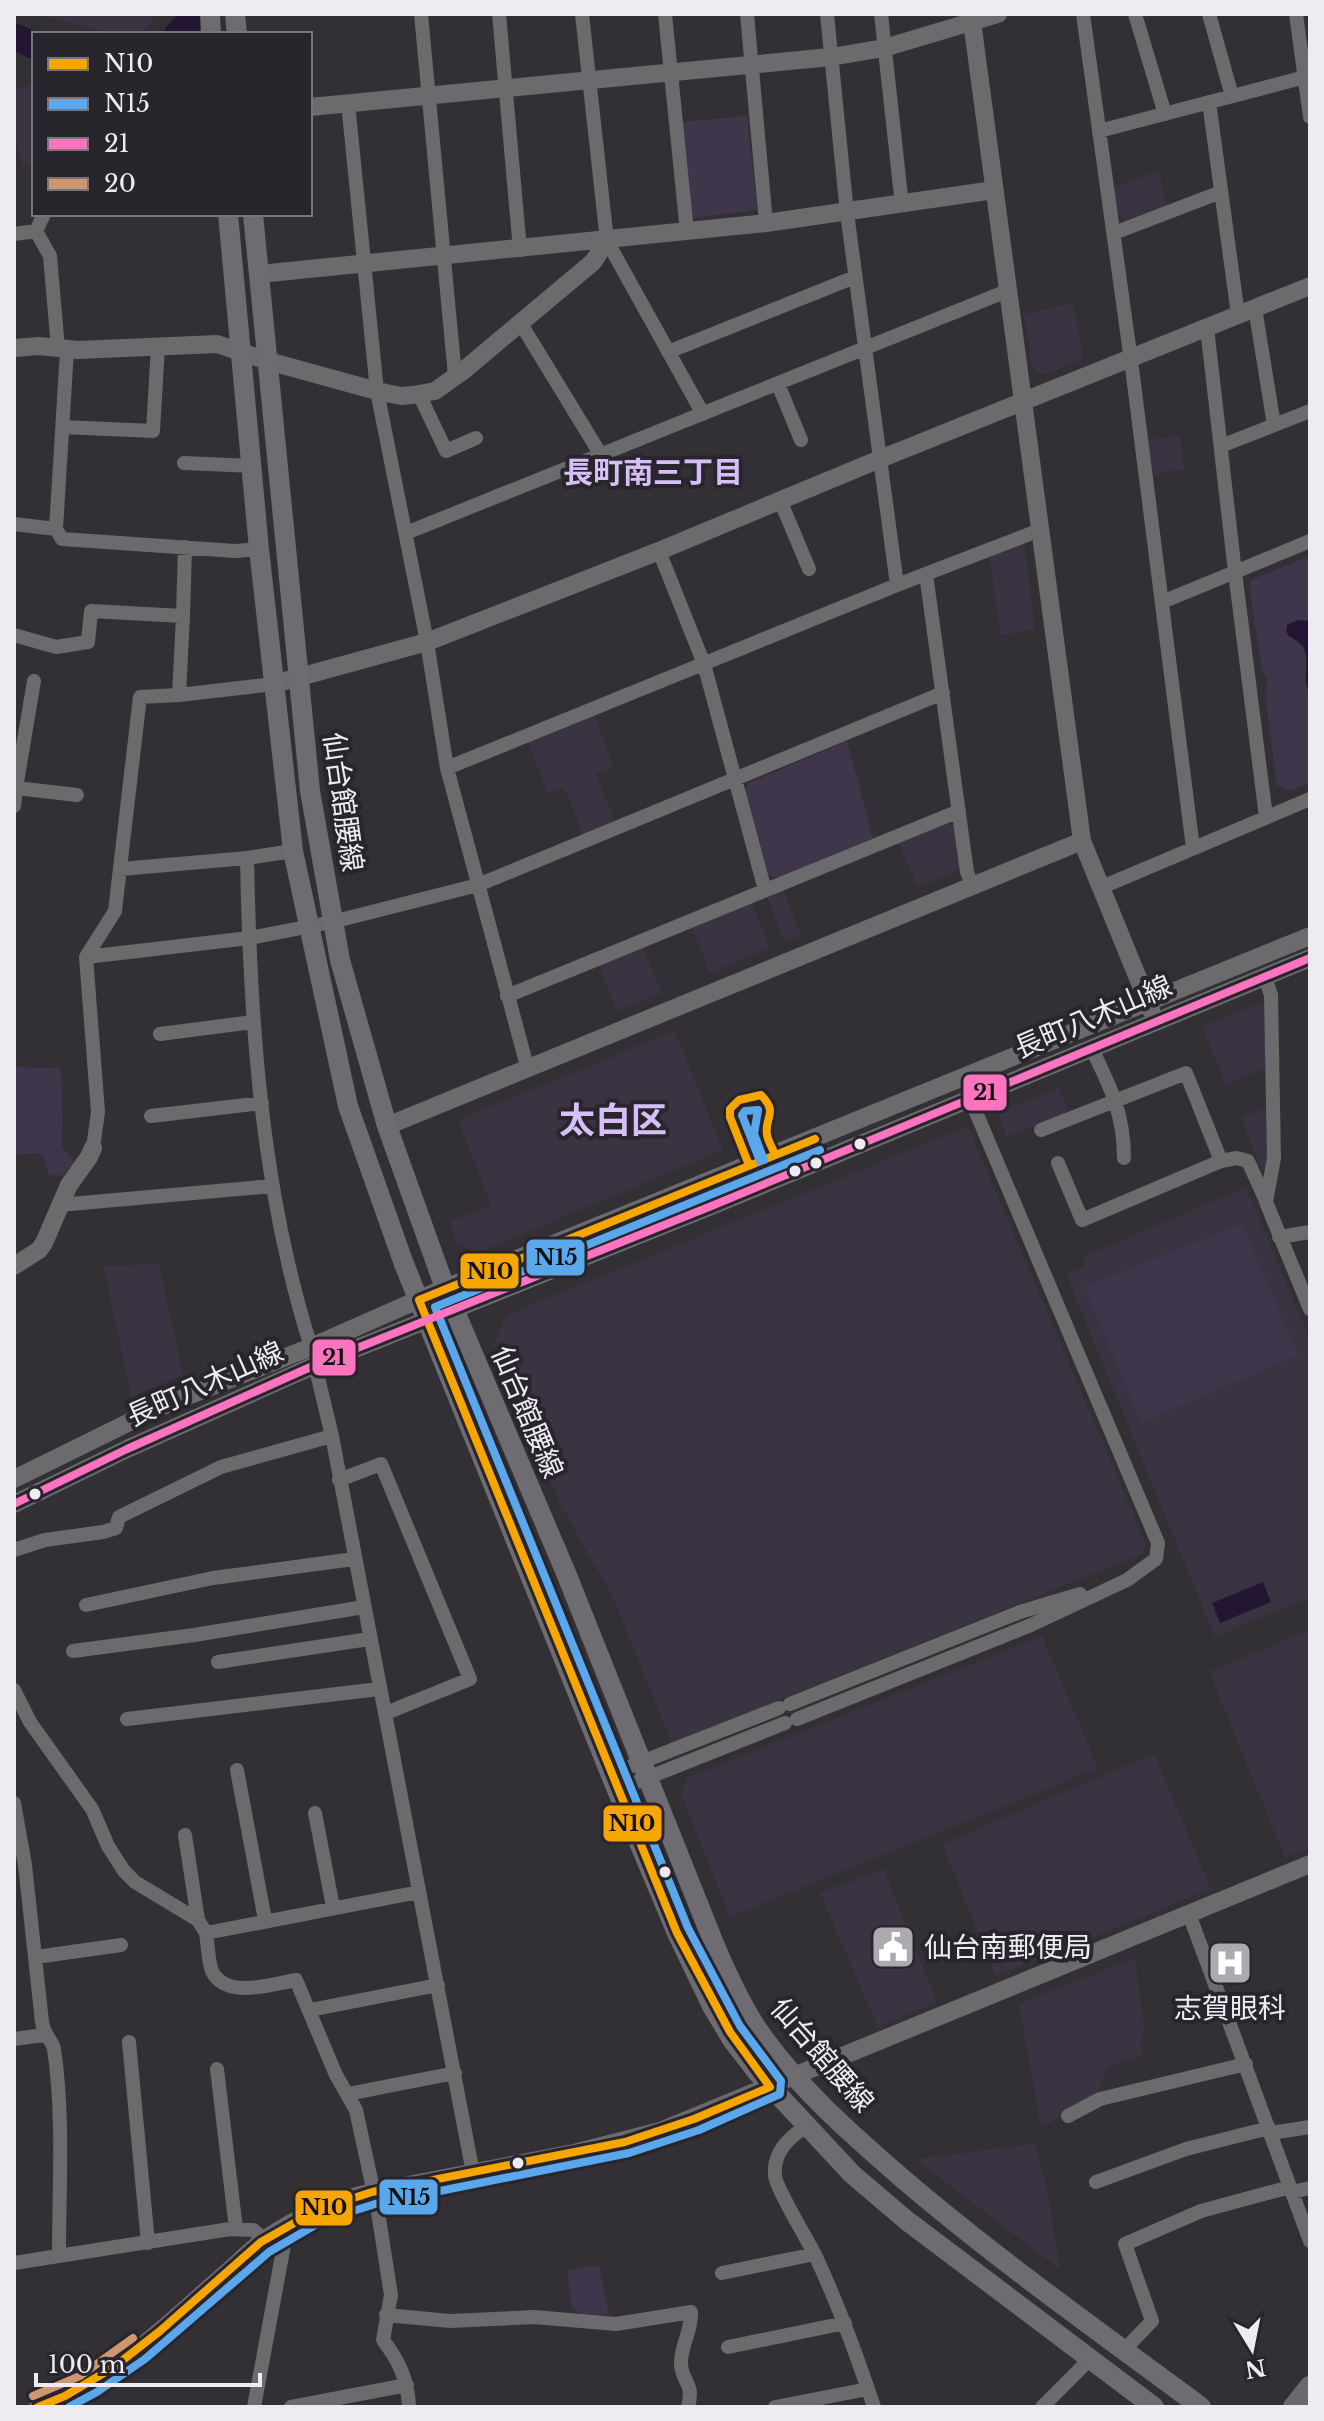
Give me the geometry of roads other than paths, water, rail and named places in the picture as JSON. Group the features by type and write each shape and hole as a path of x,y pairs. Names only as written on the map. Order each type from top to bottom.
{"highway":[{"path":"1294,2407 1310,2387"}],"main road":[{"name":"仙台館腰線","path":"228,216 259,549 293,851 348,1106 383,1210 427,1321 677,1933 712,2006 733,2041 770,2087 852,2174 906,2220 1154,2407"},
{"name":"仙台館腰線","path":"253,216 310,791 332,922 387,1126 445,1288 566,1573 705,1921 736,1992 757,2028 796,2076 868,2149 945,2214 1201,2407"}],"street":[{"path":"421,14 455,376"},
{"path":"499,14 520,250"},
{"path":"582,14 607,241 703,414"},
{"path":"665,14 687,232"},
{"path":"747,14 766,223"},
{"path":"827,14 847,213 897,585"},
{"path":"881,14 902,205"},
{"path":"312,107 831,57 884,48 972,18 998,14"},
{"path":"1083,14 1131,358 1193,848"},
{"path":"1135,14 1165,114"},
{"path":"1209,14 1232,96"},
{"path":"1296,14 1304,33 1310,117"},
{"path":"972,18 1082,841 1156,1021"},
{"path":"1099,131 1305,77"},
{"path":"1209,102 1221,192 1274,425"},
{"path":"348,103 377,391 427,642 447,768 528,1070"},
{"path":"259,274 766,223 994,190"},
{"path":"1114,233 1221,192"},
{"path":"36,231 43,216"},
{"path":"14,234 36,231"},
{"path":"36,231 50,256 63,349 63,427 56,529 62,539 235,551 259,549"},
{"path":"14,348 217,344 242,354 377,391 401,396 419,394 435,391 521,324 593,262 607,241"},
{"path":"668,352 855,277"},
{"path":"14,1266 39,1250 59,1205 93,1148 98,1112 86,957 115,911 140,697 274,684 427,642 1310,286"},
{"path":"406,533 1007,291"},
{"path":"521,324 601,455"},
{"path":"1207,328 1266,817"},
{"path":"63,427 153,431 158,346"},
{"path":"778,384 801,440"},
{"path":"419,394 446,451 476,438"},
{"path":"1221,446 1310,411"},
{"path":"184,463 253,466"},
{"path":"780,500 809,569"},
{"path":"14,524 56,529"},
{"path":"447,768 1040,530"},
{"path":"1162,602 1310,541"},
{"path":"179,695 185,547"},
{"path":"659,551 704,664 765,890"},
{"path":"926,574 967,872 973,887"},
{"path":"14,635 56,647 88,642 91,611 183,616"},
{"path":"14,806 22,702 34,681"},
{"path":"86,957 249,938 332,922 478,885 943,693"},
{"path":"15,788 77,795"},
{"path":"1102,887 1310,799"},
{"path":"507,996 959,811"},
{"path":"387,1126 1082,841"},
{"path":"121,869 293,851"},
{"path":"247,858 253,1022 272,1186 332,1436 473,2173"},
{"path":"14,1479 158,1408 313,1356 445,1288 1310,936"},
{"name":"長町八木山線","path":"14,1504 313,1356 427,1321 1310,958"},
{"path":"1265,977 1271,995 1274,1158 1266,1202"},
{"path":"160,1034 253,1022"},
{"path":"1092,1049 1117,1100 1124,1134 1124,1158"},
{"path":"1041,1130 1186,1073 1221,1161"},
{"path":"614,1782 791,1721 1031,1625 1127,1580 1156,1559 1158,1543 970,1098"},
{"path":"151,1116 262,1103"},
{"path":"1058,1163 1082,1220 1221,1161 1237,1158 1248,1161 1310,1309"},
{"path":"59,1205 272,1186"},
{"path":"1279,1237 1310,1232"},
{"path":"101,1436 111,1457"},
{"path":"14,1550 45,1540 116,1528 119,1517 221,1467 332,1436"},
{"path":"339,1480 381,1464 470,1679 386,1713"},
{"path":"86,1605 213,1578 354,1559"},
{"path":"646,1770 785,1706 1020,1612 1127,1580"},
{"path":"73,1651 364,1607"},
{"path":"218,1662 369,1639"},
{"path":"127,1719 379,1689"},
{"path":"14,1690 30,1722 92,1809 108,1846 124,1871 135,1882 202,1926 265,1920 419,1892"},
{"path":"237,1770 265,1920"},
{"path":"14,1803 44,2035 53,2045 58,2102 59,2256"},
{"path":"315,1813 333,1907"},
{"path":"185,1835 212,1970 220,1981 240,1989 296,1980 320,2041 356,2110 391,2295 383,2340 400,2363 407,2385 409,2407"},
{"path":"38,2407 64,2398 108,2372 268,2237 329,2205 372,2192 637,2138 694,2119 1189,1914 1309,1868"},
{"path":"1189,1914 1310,2241"},
{"path":"36,1957 121,1945"},
{"path":"310,2010 438,1985"},
{"path":"14,2039 44,2035"},
{"path":"129,2042 148,2243"},
{"path":"1068,2116 1100,2099 1246,2064"},
{"path":"217,2069 236,2229"},
{"path":"348,2094 455,2073"},
{"path":"806,2127 784,2143 774,2177 815,2254 845,2323 874,2407"},
{"path":"1096,2182 1186,2149 1270,2130 1310,2127"},
{"path":"1124,2350 1152,2321 1125,2244 1201,2211 1291,2189 1310,2188"},
{"path":"14,2263 236,2229 253,2230 284,2245 254,2407"},
{"path":"722,2273 815,2254"},
{"path":"386,2315 450,2321 534,2317 616,2324 691,2312 692,2328 687,2335 681,2365 692,2391 688,2407"},
{"path":"728,2347 845,2323"},
{"path":"1042,2407 1090,2359"},
{"path":"291,2407 407,2385"},
{"path":"775,2407 868,2389"}],"waterway":[{"path":"179,32 197,14"},
{"path":"14,36 32,45"}],"place":[{"name":"仙台南郵便局","path":"893,1947"},
{"name":"志賀眼科","path":"1230,1963"}],"district":[{"name":"長町南三丁目","path":"653,472"},
{"name":"太白区","path":"613,1120"}]}
